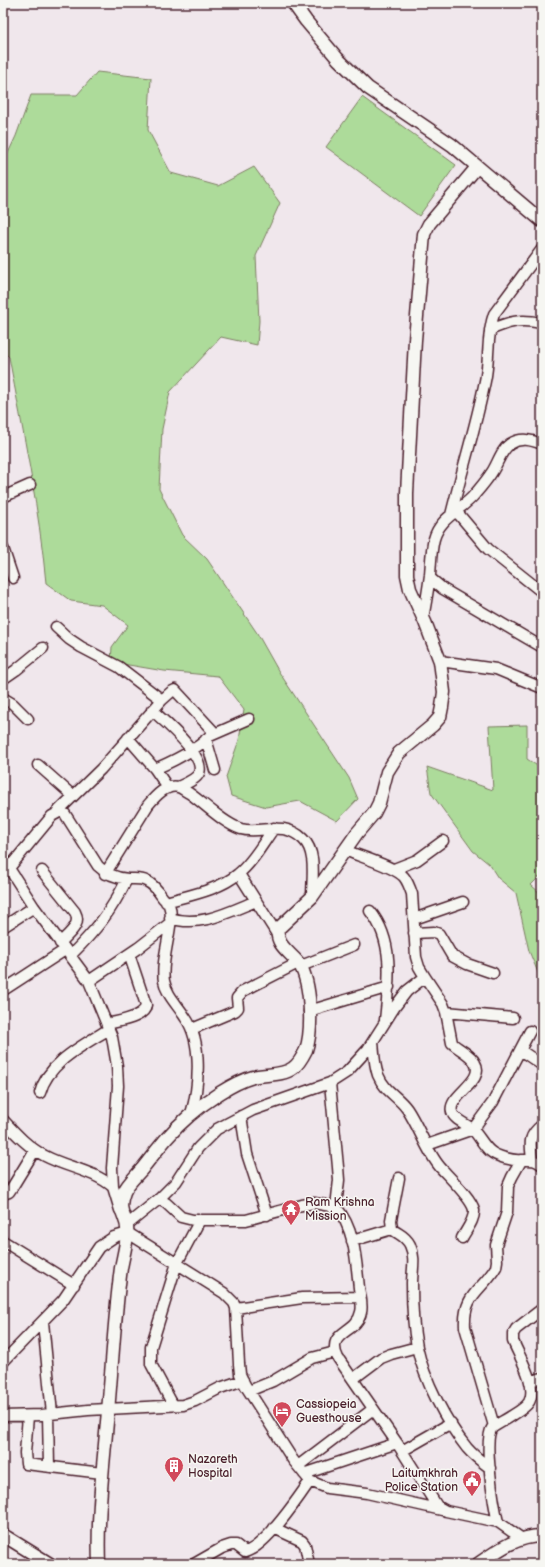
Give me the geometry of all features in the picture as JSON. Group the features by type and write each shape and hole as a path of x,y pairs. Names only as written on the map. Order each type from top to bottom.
{"street":[{"path":"293,3 338,59 368,88 452,145 542,221"},
{"path":"120,1210 124,1190 161,1143 191,1114 230,1087 242,1081 255,1077 286,1072 294,1068 300,1060 307,1043 310,1023 307,987 299,965 278,941 278,929 312,897 347,846 374,813 379,803 387,772 399,753 410,743 425,733 440,717 444,692 440,661 410,589 406,575 407,493 415,340 424,234 429,224 478,167"},
{"path":"453,513 481,404 487,372 490,330 494,314 542,249"},
{"path":"490,330 512,321 520,320 542,323"},
{"path":"423,618 430,578 434,538 445,519 466,503 483,484 504,450 510,444 519,439 542,444"},
{"path":"3,497 30,485"},
{"path":"453,513 488,549 542,592"},
{"path":"3,548 13,578"},
{"path":"430,578 443,589 542,647"},
{"path":"56,627 81,647 119,667 162,700"},
{"path":"3,679 43,648"},
{"path":"440,661 496,669 542,688"},
{"path":"9,868 47,822 101,769 152,710 175,690 211,727 213,731 208,738 215,770"},
{"path":"3,698 13,704 28,719"},
{"path":"105,874 148,805 155,797 194,778 200,772 192,749 152,710"},
{"path":"155,769 182,756 208,738 249,719"},
{"path":"128,738 173,787 197,799 234,825 242,829 249,830 274,828 294,833 303,839 309,847 312,856 312,897"},
{"path":"38,765 73,796"},
{"path":"57,812 61,811 65,814 98,866 105,874 127,879 145,880 169,905 170,920 162,965 166,991 185,1016 192,1029 197,1050 196,1096 191,1114"},
{"path":"166,902 222,884 239,874 274,828"},
{"path":"397,868 410,863 443,841"},
{"path":"347,846 397,868 409,886 412,894 416,957 419,967 443,1004 452,1043 471,1057 477,1067 477,1073 473,1080 452,1106 452,1113 456,1118 473,1129 490,1151 497,1155 521,1161 532,1159 542,1165"},
{"path":"3,859 34,907 89,981 112,1037 117,1066 118,1086 112,1168 113,1187 120,1210 128,1228 177,1263 224,1293 234,1303 236,1308 237,1349 240,1374 249,1391 307,1478 327,1488 367,1493 498,1522 521,1538"},
{"path":"42,871 76,912 78,917 65,950"},
{"path":"239,874 277,934"},
{"path":"4,989 92,934 105,918 119,896 127,879"},
{"path":"89,981 129,954 170,920 190,922 212,918 256,901"},
{"path":"414,919 463,902"},
{"path":"3,927 34,907"},
{"path":"370,911 381,928 385,941 389,973 389,988 384,1024"},
{"path":"414,934 434,932 439,934 452,956 467,964 493,973"},
{"path":"192,1029 236,1012 238,1008 238,998 243,991 299,965 354,945"},
{"path":"40,1093 46,1078 60,1063 108,1027 143,1012 146,1004 129,954"},
{"path":"3,1362 63,1300 99,1247 128,1228 176,1182 190,1158 208,1137 217,1129 253,1110 330,1083 353,1067 373,1042 407,991 425,977"},
{"path":"309,1011 389,988"},
{"path":"446,1012 513,1018"},
{"path":"427,1145 473,1129 493,1102 530,1030"},
{"path":"373,1042 375,1066 385,1088 408,1110 436,1161 469,1200 473,1208 474,1213 472,1220 462,1238"},
{"path":"520,1050 542,1065"},
{"path":"330,1083 339,1180 336,1207 344,1220 352,1241 362,1310 360,1318 356,1324 336,1340 335,1352 437,1506 446,1511"},
{"path":"241,1116 246,1149 267,1215"},
{"path":"3,1120 21,1139 35,1150 52,1159 99,1176 113,1187"},
{"path":"532,1159 532,1136 534,1132 542,1125"},
{"path":"3,1194 9,1192 35,1150"},
{"path":"498,1522 490,1468 490,1438 494,1426 465,1327 464,1318 469,1300 496,1267 496,1245 507,1212 508,1186 521,1161"},
{"path":"392,1229 391,1220 399,1178"},
{"path":"159,1199 166,1203 181,1217 190,1220 246,1220 314,1203 336,1207"},
{"path":"173,1405 154,1372 150,1356 151,1347 177,1263 200,1220"},
{"path":"99,1564 98,1542 102,1473 121,1268 128,1228"},
{"path":"352,1241 392,1229 403,1235 409,1244 413,1254 413,1302 417,1347 422,1365 432,1392 468,1449 490,1468"},
{"path":"5,1245 74,1285"},
{"path":"236,1308 302,1298 360,1297"},
{"path":"494,1426 504,1422 528,1403 531,1398 531,1381 513,1341 513,1334 516,1329 542,1309"},
{"path":"43,1322 50,1414 49,1467"},
{"path":"353,1379 381,1358 417,1347"},
{"path":"249,1391 273,1381 312,1358 335,1352"},
{"path":"531,1381 542,1378"},
{"path":"3,1416 28,1416 108,1409 183,1405 195,1401 211,1391 243,1380"},
{"path":"298,1466 373,1409"},
{"path":"28,1416 24,1460 26,1464 102,1473"},
{"path":"194,1564 222,1548 231,1545 236,1546 245,1552 249,1550 274,1528 307,1478 399,1447 451,1423"},
{"path":"274,1528 302,1541 305,1545 309,1564"},
{"path":"478,1564 507,1544 521,1538 540,1534"},
{"path":"3,1535 37,1560 50,1564"}],"green space":[{"path":"97,72 151,78 148,130 171,173 218,186 254,167 280,203 256,256 259,321 257,345 221,337 170,392 162,429 159,489 182,535 207,559 257,633 279,672 349,778 358,799 337,821 300,801 266,807 231,796 226,777 239,740 244,710 218,676 164,671 111,662 112,647 128,625 102,605 71,601 46,583 35,498 25,441 9,357 3,351 3,164 16,136 31,95 77,95"},
{"path":"362,97 456,165 419,216 326,147"},
{"path":"527,725 527,759 542,769 542,874 531,885 541,894 542,897 542,978 539,975 529,951 516,893 498,878 489,864 473,851 431,793 427,767 493,790 489,726"}],"place":[{"name":"Ram Krishna Mission","path":"291,1226"},
{"name":"Cassiopeia Guesthouse","path":"282,1428"},
{"name":"Nazareth Hospital","path":"174,1483"},
{"name":"Laitumkhrah Police Station","path":"472,1497"}]}
